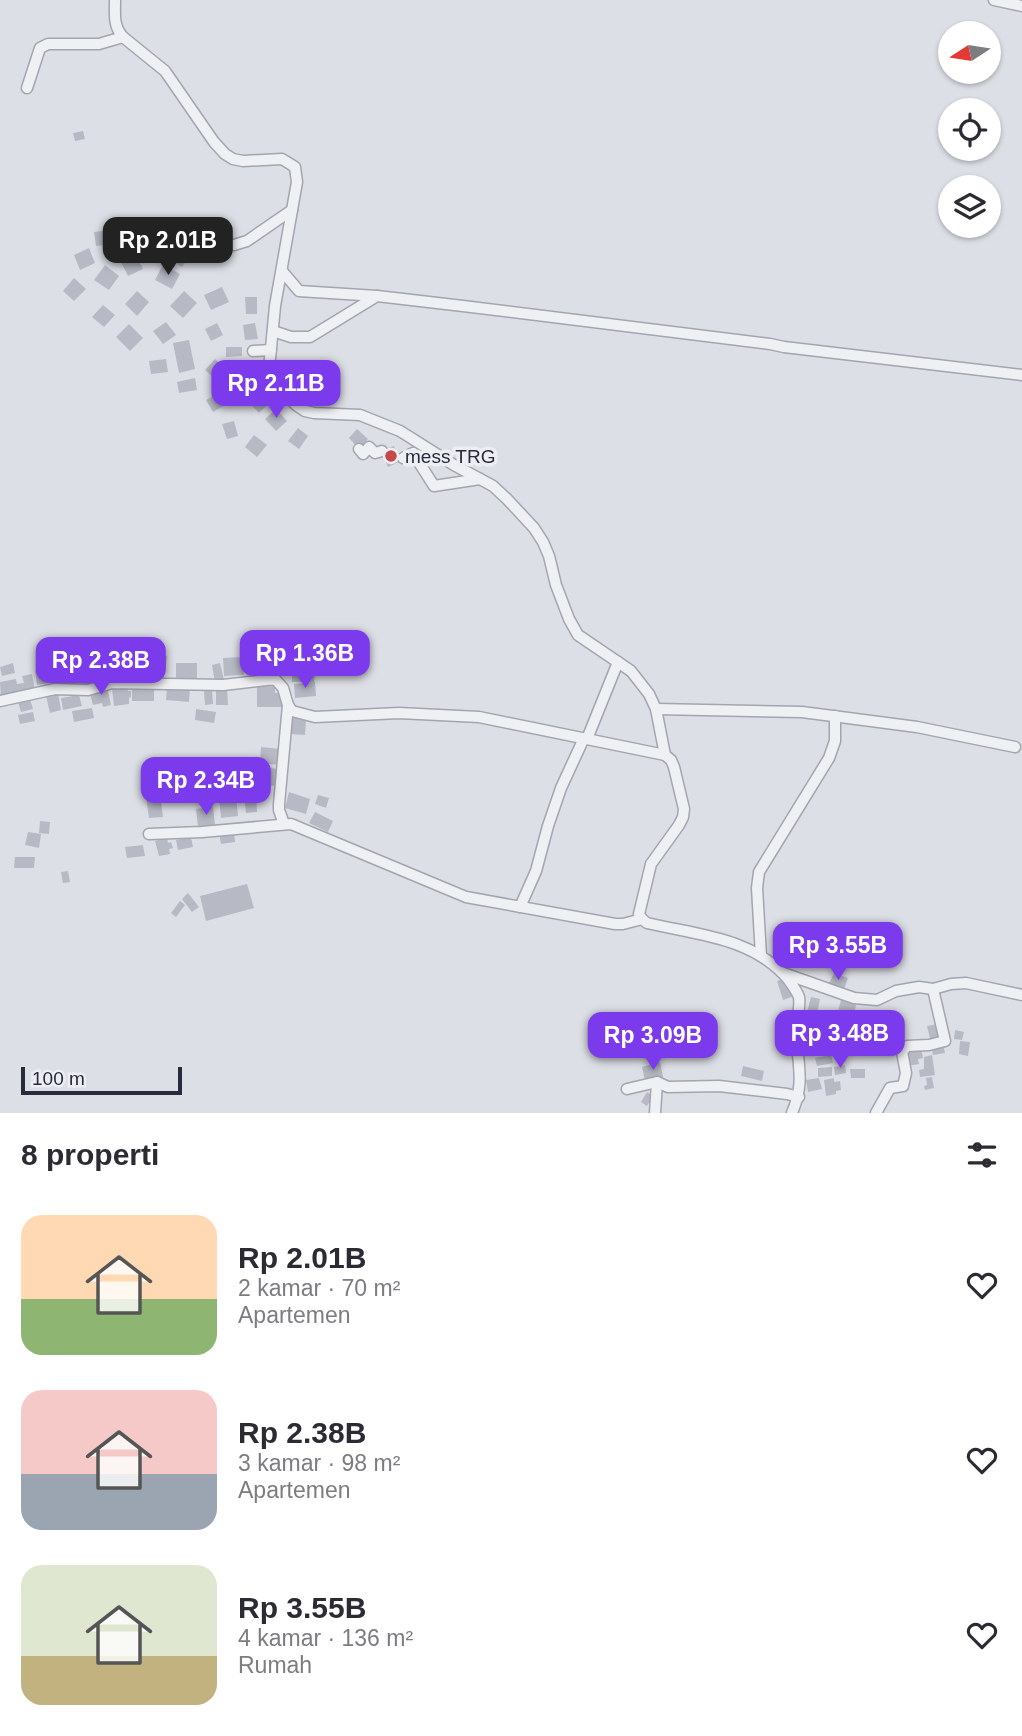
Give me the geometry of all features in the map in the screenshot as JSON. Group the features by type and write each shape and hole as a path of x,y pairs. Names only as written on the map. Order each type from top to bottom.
{"street":[{"path":"115,0 115,22 118,31 165,71 225,154 243,161 282,159 295,167 297,181 275,306 269,369 272,380 305,411 360,415 400,431 493,486 507,499 543,542 569,620 578,635 631,671 649,694 656,709 665,755"},
{"path":"994,0 1022,6"},
{"path":"27,88 40,48 44,45 99,44 123,37"},
{"path":"214,246 234,246 247,241 292,210"},
{"path":"282,271 299,291 377,296 1022,375"},
{"path":"273,331 291,337 310,337 377,296"},
{"path":"253,351 271,350"},
{"path":"359,449 363,454 369,447 375,453 382,451"},
{"path":"403,457 413,453 434,486 480,479"},
{"path":"520,907 536,871 561,788 618,662"},
{"path":"0,701 55,689 88,690 112,683 223,685 269,678 275,679 283,688 292,711 315,717 398,713 478,717 665,755 674,766 684,809 679,825 651,864 639,914 647,923 738,944 761,956 782,973 798,994 799,1001 796,1031 800,1082 799,1097 792,1113"},
{"path":"285,824 279,804 288,705"},
{"path":"656,709 802,712 917,727 1015,747"},
{"path":"761,956 757,887 759,872 829,758 835,740 835,716"},
{"path":"149,834 285,824 300,827 459,895 615,924 642,919"},
{"path":"782,973 855,998 877,1000 896,991 919,987 933,989 966,983 1022,995"},
{"path":"876,1113 890,1088 903,1086 906,1073 902,1052 907,1046 945,1041 933,989"},
{"path":"627,1089 657,1082 668,1087 719,1086 799,1097"},
{"path":"655,1113 657,1082"}],"building":[{"path":"83,131 85,139 75,141 73,133"},
{"path":"160,217 171,232 156,244 144,230"},
{"path":"136,225 139,241 118,245 115,229"},
{"path":"110,230 111,244 96,246 94,232"},
{"path":"174,243 191,253 182,267 166,257"},
{"path":"89,248 95,263 80,270 74,255"},
{"path":"135,253 143,269 128,276 120,260"},
{"path":"105,265 119,276 109,290 94,280"},
{"path":"163,265 180,274 172,289 155,280"},
{"path":"74,278 86,289 74,301 63,291"},
{"path":"222,287 229,302 211,310 204,295"},
{"path":"137,291 149,302 137,316 125,304"},
{"path":"184,291 197,303 183,318 170,306"},
{"path":"245,297 257,297 257,314 246,314"},
{"path":"103,305 115,315 104,327 92,317"},
{"path":"166,322 176,335 163,344 153,331"},
{"path":"217,323 223,335 211,341 205,329"},
{"path":"255,323 258,339 245,340 243,325"},
{"path":"129,324 143,338 130,351 116,337"},
{"path":"189,340 195,369 179,373 173,343"},
{"path":"226,347 242,347 242,356 226,357"},
{"path":"166,359 168,372 151,374 149,361"},
{"path":"215,359 225,368 215,379 205,370"},
{"path":"253,367 256,381 243,383 241,369"},
{"path":"195,378 197,390 179,393 177,382"},
{"path":"257,390 269,403 259,413 247,400"},
{"path":"218,393 225,405 213,412 206,400"},
{"path":"276,409 287,421 276,431 265,419"},
{"path":"234,421 238,436 227,439 222,424"},
{"path":"298,428 308,436 299,449 288,441"},
{"name":"mess TRG","path":"357,429 368,439 359,449 349,438"},
{"path":"254,435 267,445 257,457 245,447"},
{"name":"mess TRG","path":"394,446 401,461 388,467 381,451"},
{"path":"272,646 276,672 259,675 254,648"},
{"path":"105,649 107,661 100,662 99,650"},
{"path":"124,652 140,652 141,665 125,665"},
{"path":"154,654 167,656 165,672 151,671"},
{"path":"243,657 244,675 224,676 223,658"},
{"path":"13,663 15,673 2,676 0,667"},
{"path":"120,663 122,679 103,680 101,665"},
{"path":"176,663 197,663 197,679 176,680"},
{"path":"220,663 224,680 215,682 212,665"},
{"path":"99,664 100,676 80,677 79,665"},
{"path":"52,667 55,682 37,685 35,670"},
{"path":"125,668 141,668 140,679 125,679"},
{"path":"292,670 315,671 314,682 292,682"},
{"path":"32,674 35,691 1,699 0,682 16,679 17,684 24,683 22,676"},
{"path":"97,677 97,687 83,688 83,678"},
{"path":"315,682 316,696 295,698 294,684"},
{"path":"107,686 111,705 93,705 90,694"},
{"path":"127,686 128,691 131,691 129,704 114,706 112,688"},
{"path":"275,686 275,693 281,693 282,707 257,707 257,687"},
{"path":"167,687 190,688 189,702 166,700"},
{"path":"216,687 227,687 228,705 216,705"},
{"path":"132,688 154,688 154,701 132,701"},
{"path":"212,690 213,704 205,705 204,691"},
{"path":"58,693 61,710 50,713 46,696"},
{"path":"79,695 82,706 63,710 61,698"},
{"path":"30,699 33,709 21,712 18,702"},
{"path":"92,708 94,718 74,722 72,711"},
{"path":"196,709 216,712 214,723 195,720"},
{"path":"33,712 35,721 20,724 18,715"},
{"path":"290,718 306,719 305,735 289,734"},
{"path":"261,747 281,749 279,765 260,763"},
{"path":"259,767 279,769 278,786 258,785"},
{"path":"218,785 219,794 210,795 209,786"},
{"path":"289,792 310,799 306,814 285,808"},
{"path":"256,794 257,812 246,813 244,795"},
{"path":"160,795 163,817 149,818 146,797"},
{"path":"318,795 329,798 326,808 315,804"},
{"path":"236,796 238,816 221,818 219,798"},
{"path":"213,807 215,825 198,827 196,809"},
{"path":"315,812 333,821 328,832 309,823"},
{"path":"40,821 50,822 49,834 39,833"},
{"path":"234,831 235,842 221,844 219,833"},
{"path":"28,832 41,834 39,848 25,845"},
{"path":"191,837 193,847 178,850 176,840"},
{"path":"167,838 173,848 169,849 170,854 159,856 155,841"},
{"path":"143,845 145,856 127,858 125,847"},
{"path":"15,857 35,857 34,868 14,868"},
{"path":"68,871 70,882 63,883 61,872"},
{"path":"247,884 254,908 206,921 200,896"},
{"path":"188,893 199,907 192,912 182,899"},
{"path":"180,901 185,905 176,917 171,913"},
{"path":"834,973 848,978 843,992 828,986"},
{"path":"786,978 792,997 783,1000 777,981"},
{"path":"811,997 820,999 817,1014 807,1012"},
{"path":"841,1000 856,1005 854,1015 838,1011"},
{"path":"822,1015 843,1019 843,1035 835,1033 834,1039 818,1035"},
{"path":"937,1024 941,1041 931,1043 927,1026"},
{"path":"955,1030 964,1032 962,1040 954,1039"},
{"path":"814,1038 832,1039 831,1048 834,1048 834,1054 816,1053"},
{"path":"960,1041 970,1042 968,1056 959,1054"},
{"path":"943,1043 945,1053 933,1055 931,1046"},
{"path":"921,1049 923,1058 918,1059 919,1064 907,1066 905,1053"},
{"path":"831,1055 833,1063 817,1066 815,1058"},
{"path":"932,1055 935,1075 920,1077 919,1070 924,1069 924,1057"},
{"path":"660,1062 663,1077 645,1081 642,1067"},
{"path":"845,1065 846,1073 835,1075 834,1067"},
{"path":"743,1066 764,1071 762,1081 741,1076"},
{"path":"832,1067 832,1076 818,1077 818,1068"},
{"path":"850,1069 865,1069 865,1078 851,1078"},
{"path":"932,1077 934,1088 925,1090 926,1078"},
{"path":"819,1078 822,1089 808,1092 806,1080"},
{"path":"834,1078 834,1082 840,1081 841,1090 826,1096 824,1080"},
{"path":"647,1092 653,1096 647,1106 641,1102"}],"place":[{"name":"mess TRG","path":"391,456"}]}
